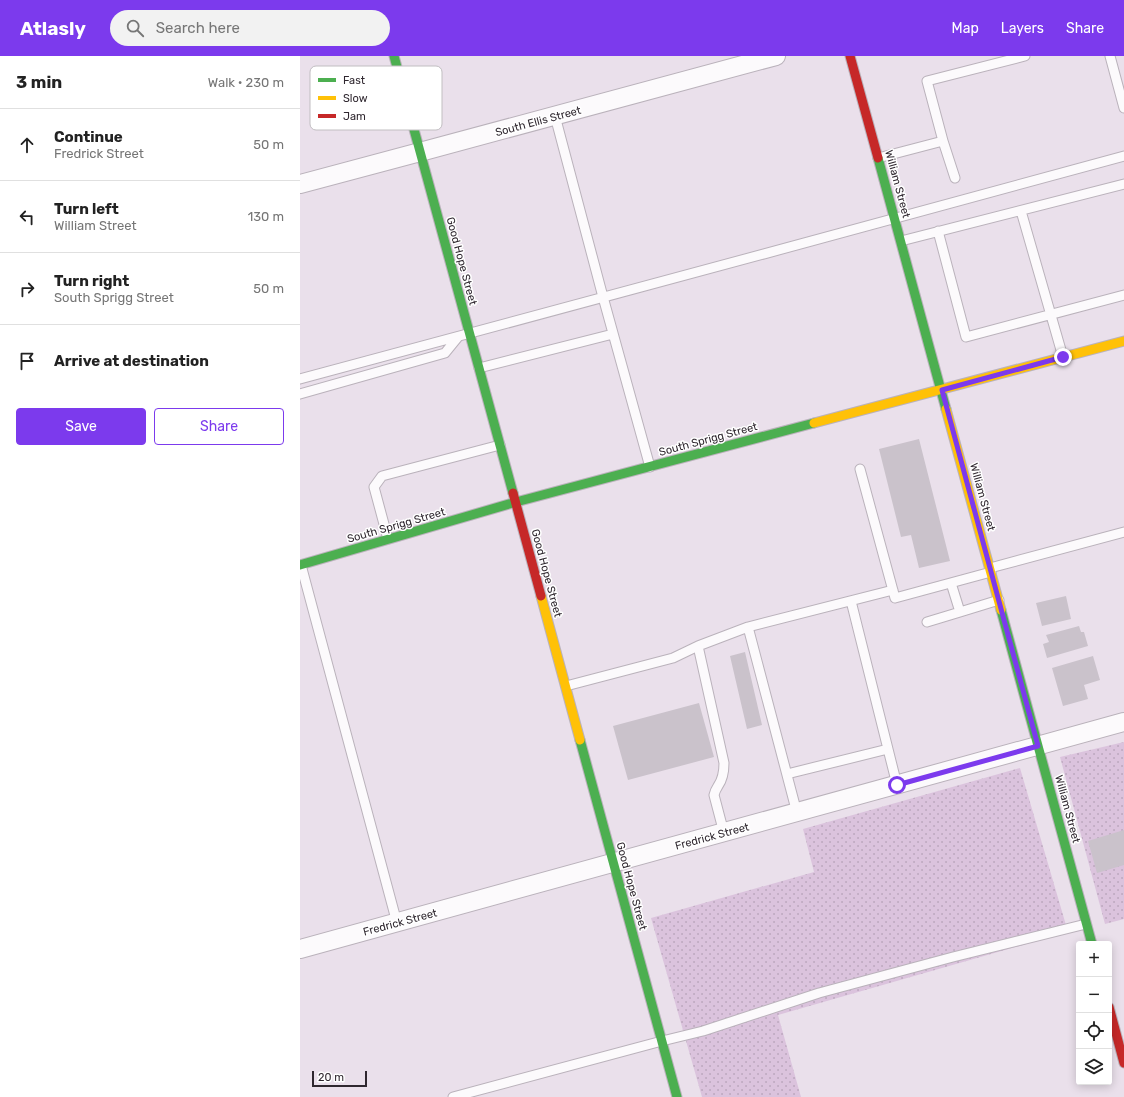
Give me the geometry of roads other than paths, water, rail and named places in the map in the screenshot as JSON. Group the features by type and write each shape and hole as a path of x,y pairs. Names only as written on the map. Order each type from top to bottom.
{"main road":[{"name":"Good Hope Street","path":"394,56 397,66"},
{"name":"William Street","path":"850,56 1091,941"},
{"name":"Good Hope Street","path":"414,130 677,1097"},
{"name":"South Sprigg Street","path":"300,564 516,502 1124,341"},
{"path":"1111,1013 1124,1063"}],"street":[{"name":"South Ellis Street","path":"300,184 555,116 733,62 776,56"},
{"name":"Fredrick Street","path":"300,949 1124,722"}],"lane":[{"path":"955,178 927,82 1025,56"},
{"path":"1110,56 1124,108"},
{"path":"555,116 603,298 650,467"},
{"path":"878,158 943,141"},
{"path":"300,379 1124,156"},
{"path":"901,241 1124,184"},
{"path":"1021,211 1063,357"},
{"path":"938,231 966,337 1124,295"},
{"path":"479,368 613,334"},
{"path":"300,394 445,353 458,337"},
{"path":"388,539 374,487 382,476 500,445"},
{"path":"860,469 895,598 952,583 990,570 1124,532"},
{"path":"300,564 397,923"},
{"path":"952,583 960,612"},
{"path":"566,686 673,658 698,646 748,627 893,590"},
{"path":"927,622 999,600"},
{"path":"851,601 897,785"},
{"path":"748,627 797,812"},
{"path":"698,646 724,763 724,772 718,786 715,789 714,795 724,833"},
{"path":"786,774 888,749"},
{"path":"453,1097 662,1040 703,1031 819,993 953,957 1086,924"}]}
